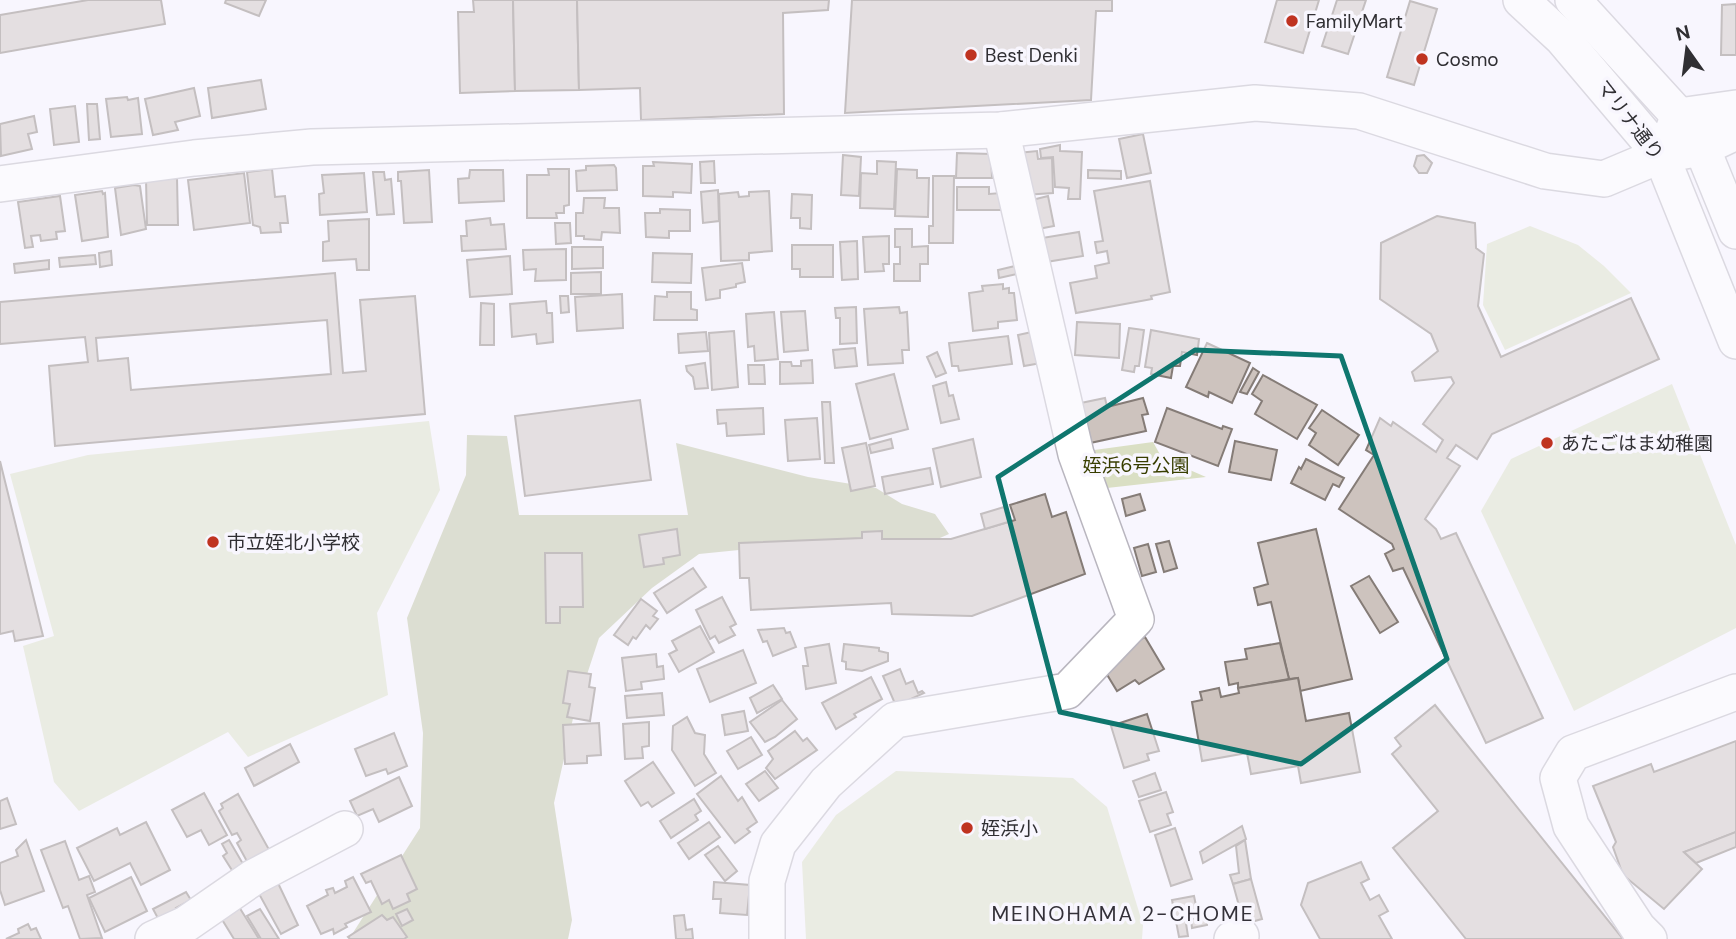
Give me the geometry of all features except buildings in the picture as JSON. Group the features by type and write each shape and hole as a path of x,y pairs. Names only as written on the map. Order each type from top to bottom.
{"street":[{"name":"マリナ通り","path":"1521,0 1562,38 1661,155 1736,341"},
{"name":"マリナ通り","path":"1573,0 1679,117 1703,148 1736,231"},
{"path":"0,184 194,158 312,135 1001,130 1255,103 1359,111 1545,171 1604,178 1661,155 1703,148 1736,132"},
{"path":"1661,155 1679,117 1736,108"},
{"path":"767,939 767,881 778,844 826,783 895,720 1067,691 1136,620 1076,454 1001,130"},
{"path":"1649,939 1638,928 1571,826 1558,778 1573,753 1736,692"},
{"path":"153,939 186,924 254,877 345,828"}],"highlighted area":[{"path":"1195,350 1341,356 1447,659 1301,764 1060,712 998,477"}],"green space":[{"path":"1530,226 1578,245 1631,293 1505,350 1483,305 1487,244"},
{"path":"1672,384 1736,545 1736,628 1574,711 1481,511 1511,459"},
{"path":"429,421 440,490 377,613 388,695 248,757 228,732 79,811 54,782 23,646 54,636 10,474 88,455"},
{"path":"467,435 507,436 519,515 688,515 676,443 808,477 876,488 902,504 935,514 949,534 917,548 778,546 699,554 652,588 599,638 574,714 554,803 572,920 568,939 349,939 420,828 423,733 407,618 466,475"},
{"name":"姪浜6号公園","path":"1153,442 1162,458 1206,477 1098,489 1087,451"},
{"name":"姪浜小","path":"896,771 1073,778 1107,807 1143,925 1142,939 806,939 802,862 836,815"}],"place":[{"name":"FamilyMart","path":"1292,21"},
{"name":"Best Denki","path":"971,55"},
{"name":"Cosmo","path":"1422,59"},
{"name":"あたごはま幼稚園","path":"1547,443"},
{"name":"市立姪北小学校","path":"213,542"},
{"name":"姪浜小","path":"967,828"}],"district":[{"name":"MEINOHAMA 2-CHOME","path":"1123,914"}]}
